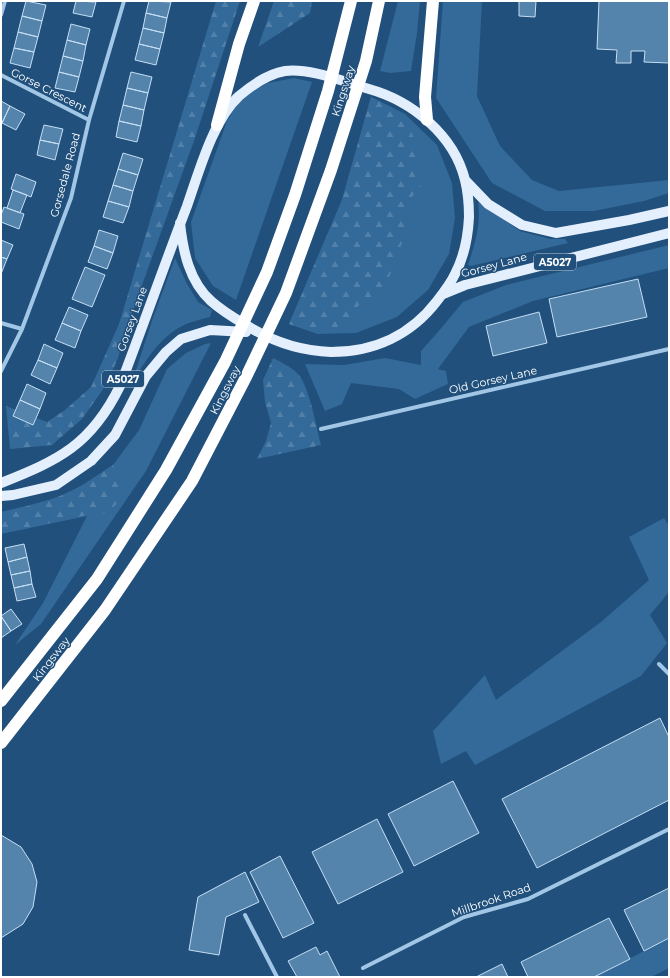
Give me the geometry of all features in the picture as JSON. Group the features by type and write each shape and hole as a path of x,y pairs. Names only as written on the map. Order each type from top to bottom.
{"highway":[{"path":"217,125 239,44 254,1"},
{"name":"Kingsway","path":"1,701 100,574 166,470 225,362 267,272 295,195 328,91 351,1"},
{"name":"Kingsway","path":"1,743 110,604 192,481 246,377 286,293 331,170 366,61 379,1"},
{"path":"427,120 425,97 433,1"}],"main road":[{"name":"Gorsey Lane","path":"1,483 47,464 67,452 83,439 98,423 111,404 122,381 217,125 233,101 250,87 268,76 286,71 305,72 375,91 390,97 409,107 427,120 444,138 458,160 465,180"},
{"path":"465,180 488,204 522,226 556,233 669,211"},
{"path":"180,223 182,246 191,273 209,300 256,332 291,346 322,352 345,352 370,347 391,339 413,327 443,294 456,274 464,253 468,231 469,206 465,180"},
{"name":"Gorsey Lane","path":"443,294 465,285 669,233"},
{"name":"A5027","path":"1,496 56,485 91,461 115,435 146,376 166,352 181,339 210,330 256,332"}],"street":[{"path":"1,15 5,1"},
{"name":"Gorsedale Road","path":"1,371 22,329 71,198 89,120 124,1"},
{"name":"Gorse Crescent","path":"1,75 89,120"},
{"path":"1,323 22,329"},
{"name":"Old Gorsey Lane","path":"321,429 669,349"},
{"path":"659,664 669,674"},
{"name":"Millbrook Road","path":"363,968 464,917 528,899 669,829"},
{"path":"245,915 277,977"}],"green space":[{"path":"216,1 240,1 195,138 128,324 118,358 106,385 82,419 52,445 10,449 6,406 47,422 65,410 91,387 119,324"},
{"path":"274,1 312,1 310,13 258,47"},
{"path":"398,1 420,1 417,33 411,71 390,73 380,71"},
{"path":"443,1 482,1 477,96 500,146 532,180 559,191 669,180 669,193 644,201 594,211 545,211 492,183 436,98"},
{"path":"294,78 312,82 236,300 213,286 195,258 191,222 227,121 242,97 268,83"},
{"path":"371,97 405,114 437,145 452,183 455,218 449,254 428,290 397,317 356,333 318,334 289,324 342,200"},
{"path":"371,97 405,114 418,150 421,187 407,202 410,222 388,280 385,297 359,305 345,324 318,334 289,324 342,200"},
{"path":"478,202 520,231 550,239 565,239 568,243 471,266 468,265 478,226"},
{"path":"669,245 669,268 533,301 469,327 438,369 446,371 448,384 415,399 399,389 351,383 342,404 325,411 305,364 344,365 385,358 421,365 421,351 463,302 506,285"},
{"path":"175,258 186,282 198,302 212,310 210,317 186,324 168,335 148,358 131,385 153,318"},
{"path":"211,343 146,471 41,624 15,645 43,603 87,516 1,534 1,512 56,498 83,485 113,465 139,430 167,369 186,353 205,344"},
{"path":"273,358 294,370 303,382 315,418 321,445 257,459 266,441 271,423 265,402 263,380"},
{"path":"113,465 121,481 119,501 109,512 87,515 9,532 1,529 1,512 44,502 74,490"},
{"path":"664,518 669,526 669,592 650,615 667,643 641,676 475,765 466,751 441,764 433,731 485,675 496,700 601,622 649,580 629,537"},
{"path":"669,938 669,968 651,977 594,977"}],"building":[{"path":"26,1 46,5 42,21 22,16"},
{"path":"76,1 96,2 92,17 73,13"},
{"path":"149,1 171,2 167,18 146,13"},
{"path":"519,1 536,1 535,17 519,16"},
{"path":"599,1 669,1 669,63 644,62 645,51 631,51 631,63 616,63 617,50 597,49"},
{"path":"146,13 167,18 164,33 143,28"},
{"path":"22,16 42,21 38,37 18,32"},
{"path":"71,24 90,29 86,45 67,40"},
{"path":"143,28 164,33 160,49 139,44"},
{"path":"18,32 38,37 34,52 14,48"},
{"path":"67,40 86,45 83,61 63,56"},
{"path":"139,44 160,49 156,65 135,60"},
{"path":"14,48 34,52 30,68 10,63"},
{"path":"63,56 83,61 79,77 59,72"},
{"path":"59,72 79,77 75,92 55,88"},
{"path":"131,72 152,77 148,93 127,88"},
{"path":"127,88 148,93 144,110 123,105"},
{"path":"1,101 10,106 2,123 1,122"},
{"path":"123,105 144,110 141,126 119,121"},
{"path":"10,106 25,114 16,130 2,123"},
{"path":"119,121 141,126 137,142 116,137"},
{"path":"44,125 63,129 59,144 40,140"},
{"path":"40,140 59,144 55,160 37,155"},
{"path":"123,153 143,159 138,175 118,169"},
{"path":"118,169 138,175 133,191 113,185"},
{"path":"16,174 36,182 31,197 11,189"},
{"path":"113,185 133,191 129,207 108,201"},
{"path":"13,190 27,195 20,213 7,208"},
{"path":"108,201 129,207 123,223 103,217"},
{"path":"4,207 24,214 19,229 1,222 1,215"},
{"path":"99,230 118,236 113,253 94,246"},
{"path":"1,240 13,245 7,259 1,257"},
{"path":"94,246 113,253 107,269 88,262"},
{"path":"1,257 7,259 1,274"},
{"path":"85,267 105,275 92,307 72,299"},
{"path":"638,279 647,317 557,337 549,299"},
{"path":"69,307 88,315 81,331 62,323"},
{"path":"539,312 547,343 493,356 486,326"},
{"path":"62,323 81,331 75,348 55,340"},
{"path":"44,344 63,353 57,368 38,360"},
{"path":"38,360 57,368 50,384 31,375"},
{"path":"27,384 46,393 40,409 20,400"},
{"path":"20,400 40,409 33,425 13,416"},
{"path":"24,544 27,557 8,562 5,548"},
{"path":"27,557 30,571 11,575 8,562"},
{"path":"30,571 32,584 14,588 11,575"},
{"path":"32,584 36,597 17,601 14,588"},
{"path":"11,609 22,624 11,631 1,616"},
{"path":"1,616 11,631 1,638"},
{"path":"660,718 669,737 669,800 537,868 502,799"},
{"path":"453,781 479,833 414,866 388,814"},
{"path":"377,819 403,872 338,904 312,852"},
{"path":"1,835 21,847 32,864 37,882 33,907 23,924 1,938"},
{"path":"280,856 314,923 283,938 250,872"},
{"path":"245,872 259,902 226,917 219,955 189,950 198,897"},
{"path":"669,888 669,938 644,951 624,910"},
{"path":"609,918 630,959 594,977 528,977 521,962"},
{"path":"316,947 320,955 327,951 340,977 297,977 288,961"},
{"path":"502,964 508,977 476,977"}]}
